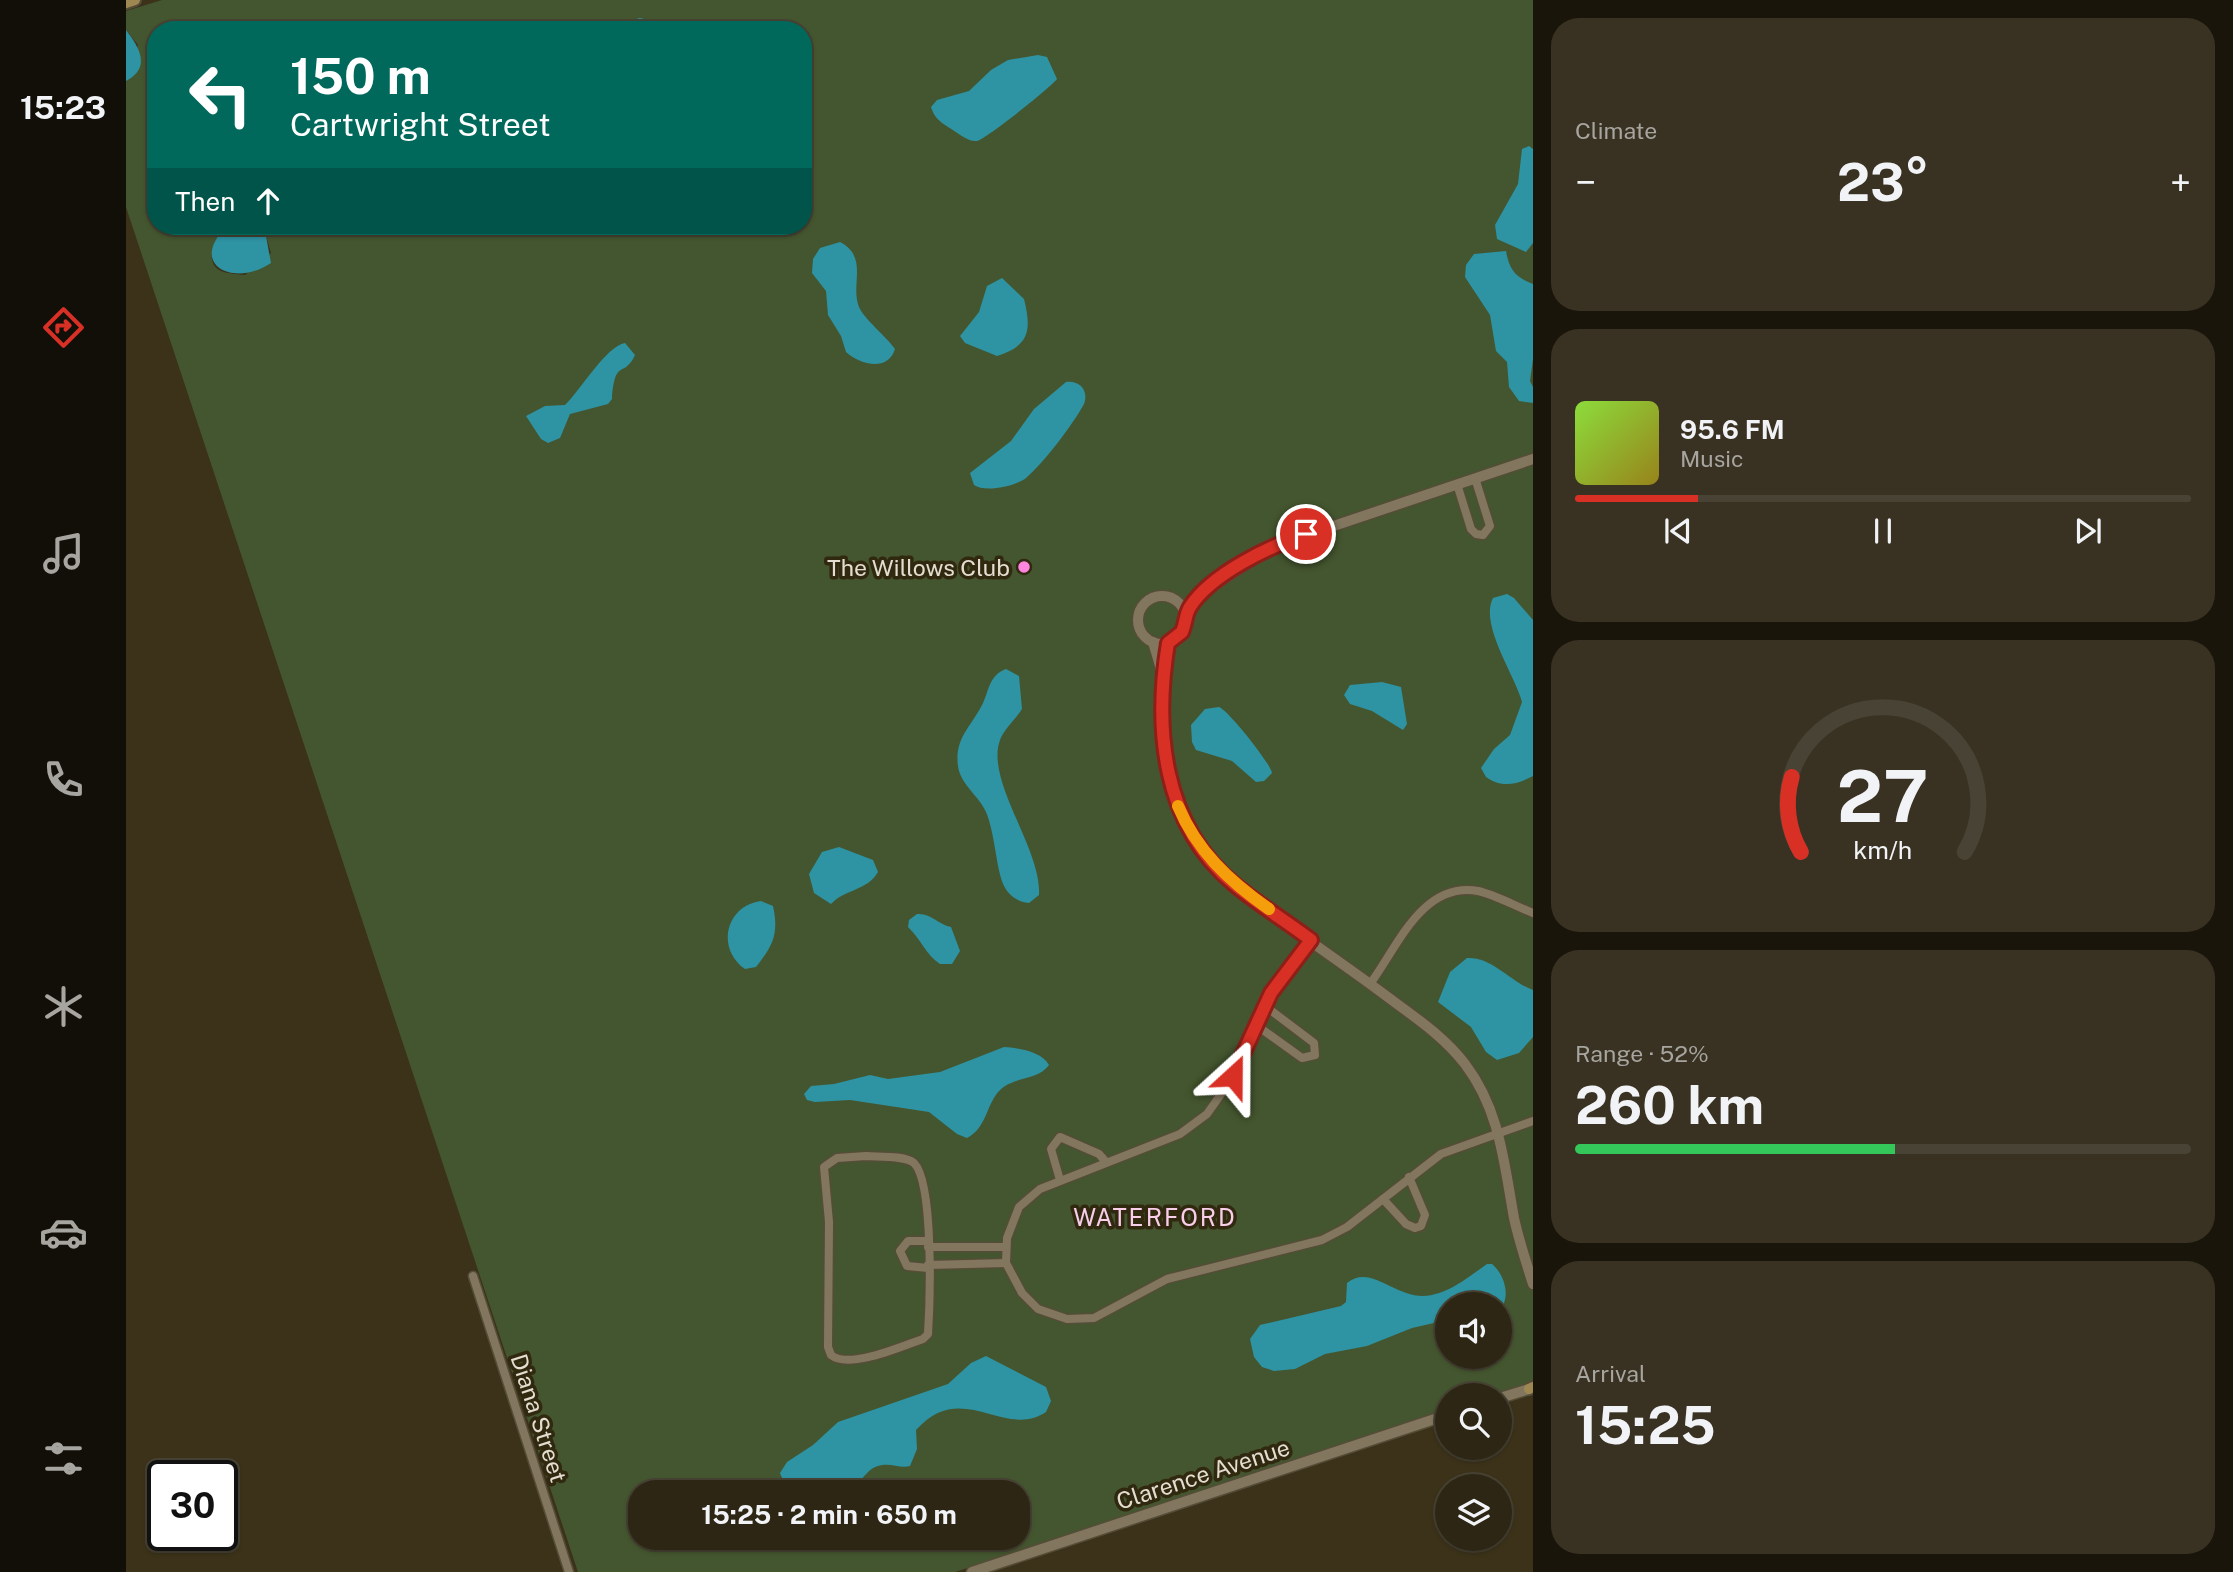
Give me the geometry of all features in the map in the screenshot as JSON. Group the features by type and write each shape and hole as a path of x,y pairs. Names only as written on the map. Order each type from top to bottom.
{"main road":[{"path":"126,3 135,0"}],"street":[{"path":"1163,677 1153,642 1140,627 1142,607 1158,596 1177,601 1200,594 1273,546 1533,459"},
{"path":"1457,484 1471,529 1476,534 1483,534 1490,526 1475,478"},
{"path":"1153,642 1168,643 1182,632 1185,615 1200,594"},
{"path":"1177,601 1185,615"},
{"path":"1168,643 1163,677 1169,775 1184,821 1215,865 1233,883 1447,1043 1475,1078 1499,1133 1520,1242 1533,1284"},
{"path":"1370,984 1419,914 1439,897 1475,891 1533,913"},
{"path":"1311,940 1271,993 1231,1080 1207,1114 1180,1134 1040,1189 1019,1207 1011,1221 1005,1247 1006,1263 1015,1284 1038,1308 1059,1318 1086,1319 1101,1315 1167,1279 1322,1240 1347,1227 1441,1154 1533,1121"},
{"path":"1256,1025 1302,1058 1315,1055 1314,1043 1265,1006"},
{"path":"1060,1180 1051,1149 1060,1137 1099,1154 1106,1162"},
{"path":"866,1156 912,1161 928,1204 928,1266 928,1327 923,1339 871,1356 840,1360 831,1354 828,1347 829,1222 824,1167 837,1158 866,1156"},
{"path":"1383,1199 1406,1224 1415,1228 1421,1226 1425,1214 1409,1177"},
{"path":"1005,1247 908,1241 900,1251 907,1266 1006,1263"},
{"name":"Diana Street","path":"473,1276 569,1572"},
{"path":"1512,1394 1532,1388"},
{"name":"Clarence Avenue","path":"972,1572 1435,1419"}],"green space":[{"path":"162,0 1533,0 1533,1383 1512,1390 1512,1383 1435,1383 1435,1415 1030,1547 1030,1480 628,1480 628,1550 1022,1550 955,1572 578,1572 126,207 126,81 138,45 126,30 126,11"}],"water":[{"path":"640,18 653,21 629,21"},
{"path":"126,30 139,51 141,64 134,76 126,81"},
{"path":"1038,55 1047,57 1057,79 1018,113 983,138 973,141 966,138 942,123 934,114 931,107 937,100 969,91 991,70 1008,60"},
{"path":"1529,146 1533,149 1533,243 1526,252 1497,239 1495,225 1518,184 1522,149"},
{"path":"220,235 265,235 271,263 257,270 230,273 214,261 212,252"},
{"path":"840,242 854,255 859,307 895,349 886,361 873,364 852,357 846,352 841,336 828,315 826,291 812,273 813,259 820,248"},
{"path":"1506,251 1514,271 1533,284 1533,359 1530,381 1533,387 1533,403 1519,401 1509,387 1507,362 1496,351 1490,315 1465,277 1466,265 1474,254"},
{"path":"1002,278 1024,299 1028,320 1022,342 997,356 965,343 960,336 979,312 987,286"},
{"path":"625,343 635,355 615,378 612,399 608,404 570,414 560,438 548,443 541,439 526,416 545,406 565,405 602,360"},
{"path":"1066,382 1082,387 1084,404 1041,463 1026,478 1015,484 1000,488 974,485 970,473 1011,441 1034,409"},
{"path":"1507,594 1514,598 1533,620 1533,776 1509,784 1498,783 1486,777 1481,768 1494,749 1510,735 1522,702 1494,636 1491,622 1493,598"},
{"path":"1006,669 1019,676 1022,709 1002,736 997,757 1000,775 1038,877 1039,895 1029,903 1014,898 1004,886 986,812 962,779 957,756 961,740 983,703 990,684 996,675"},
{"path":"1382,682 1401,687 1407,724 1403,730 1372,711 1350,704 1344,695 1350,685"},
{"path":"1219,707 1239,727 1270,768 1272,773 1264,781 1256,782 1232,761 1196,750 1192,742 1191,725 1205,709"},
{"path":"839,847 873,860 878,872 868,883 831,904 814,893 809,874 822,852"},
{"path":"761,901 773,906 775,932 767,952 756,967 745,969 730,951 729,929 732,919 739,911"},
{"path":"917,914 927,915 951,927 960,951 952,964 940,964 935,960 908,927 909,920"},
{"path":"1467,958 1485,961 1533,990 1533,1037 1519,1053 1497,1060 1486,1052 1471,1027 1438,1002 1450,972"},
{"path":"1004,1047 1036,1054 1049,1065 1040,1073 1010,1083 999,1091 980,1127 967,1138 957,1134 929,1112 850,1100 815,1102 807,1100 804,1094 811,1086 834,1084 870,1075 888,1079 940,1072"},
{"path":"1487,1264 1492,1264 1503,1280 1506,1292 1441,1292 1465,1280"},
{"path":"1356,1278 1373,1279 1412,1295 1435,1294 1435,1323 1412,1328 1367,1346 1325,1354 1295,1369 1274,1371 1262,1367 1254,1357 1250,1339 1260,1325 1341,1306 1346,1302 1347,1283"},
{"path":"986,1356 1046,1387 1051,1401 1046,1412 1030,1419 1014,1419 966,1409 950,1409 933,1415 916,1430 917,1449 910,1466 878,1466 860,1480 784,1480 780,1473 787,1462 813,1445 838,1422 948,1384 971,1363"}],"slow traffic":[{"path":"1178,806 1184,821 1215,865 1233,883 1269,909"}],"place":[{"name":"The Willows Club","path":"1024,567"}],"district":[{"name":"WATERFORD","path":"1155,1217"}],"route":[{"path":"1233,1076 1271,993 1311,940 1233,883 1215,865 1184,821 1173,794 1164,748 1163,677 1168,643 1182,632 1185,615 1200,594 1261,552 1306,534"}]}
